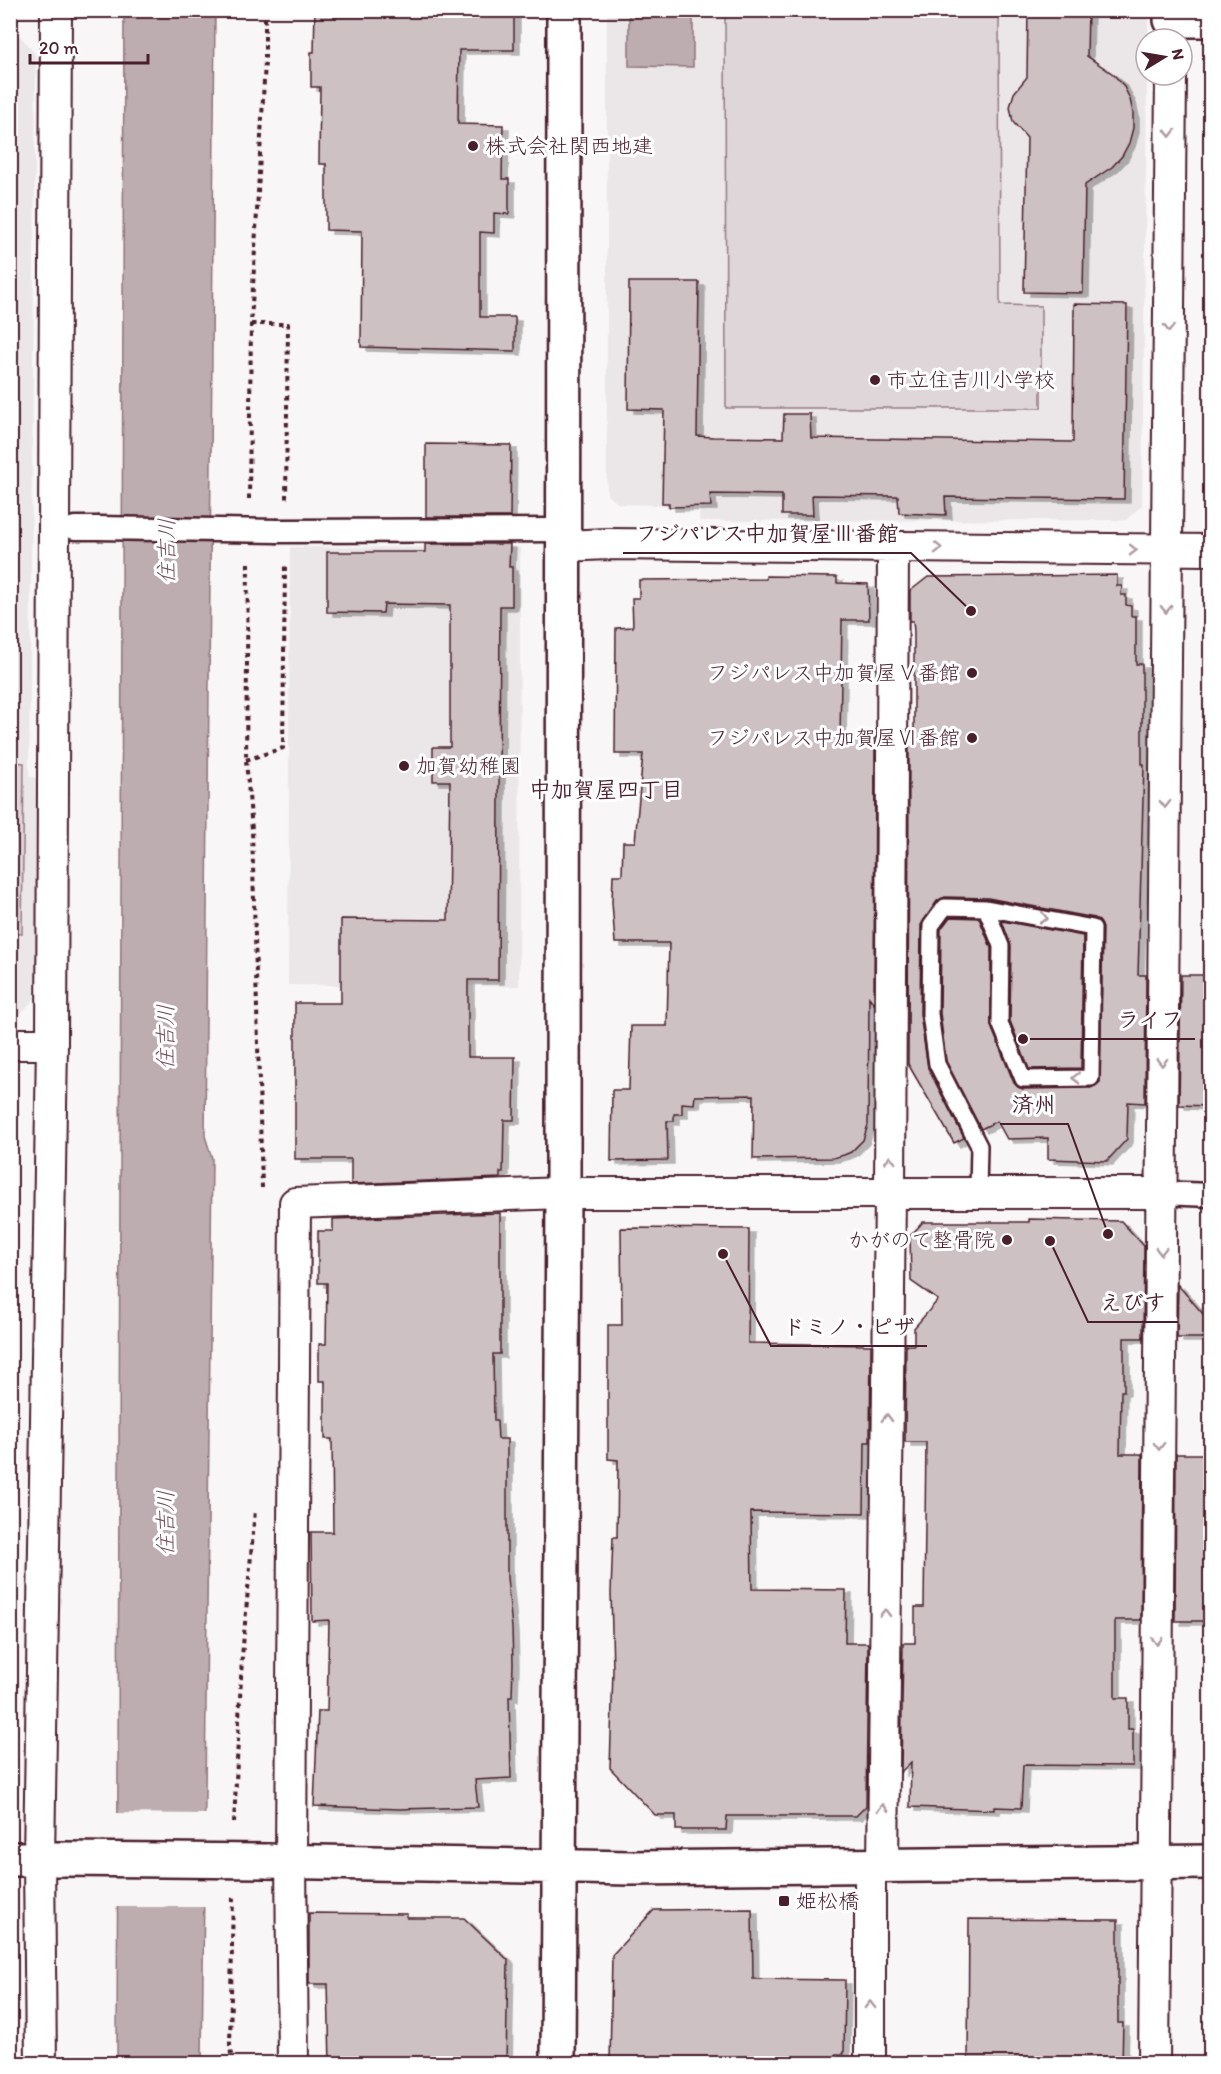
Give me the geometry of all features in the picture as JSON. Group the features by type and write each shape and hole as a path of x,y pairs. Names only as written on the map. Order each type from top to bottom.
{"street":[{"path":"41,2064 38,1859 52,1044 56,11 46,10"},
{"path":"558,2064 564,10"},
{"path":"1171,23 1210,20"},
{"path":"1154,2064 1155,1863 1174,1194 1167,550 1171,87"},
{"path":"86,528 564,538 608,544 1210,550"},
{"path":"870,2064 890,1193 893,547"},
{"path":"10,1044 52,1044"},
{"path":"293,2064 279,1860 295,1203 562,1193 978,1192 1210,1196"},
{"path":"38,1859 279,1860 632,1868 1210,1862"}],"lane":[{"path":"978,1192 980,1146 937,1064 930,1014 931,926 945,907 986,908 1093,928 1091,1078 1023,1078 1000,1023 1001,946 986,908"}],"path":[{"path":"249,501 251,324 265,61 265,10"},
{"path":"248,560 246,760 252,830 262,1188"},
{"path":"234,1832 242,1657 255,1506"},
{"path":"232,2064 230,2045 233,1891"}],"shaded area":[{"name":"市立住吉川小学校","path":"607,11 1148,11 1148,27 1134,27 1134,87 1147,87 1142,505 1126,520 699,521 700,506 619,504 607,495"},
{"path":"725,11 999,11 1000,305 1041,306 1041,408 726,408"},
{"path":"11,37 21,37 36,55 29,777 43,778 34,999 14,1021 11,1021"},
{"name":"加賀幼稚園","path":"290,547 520,548 519,986 288,985"},
{"path":"11,762 24,763 22,934 11,934"}],"water":[{"name":"住吉川","path":"215,10 205,1136 212,1158 202,2063 117,2064 124,11"},
{"path":"629,11 693,11 693,67 629,66"}],"pier":[{"path":"115,1813 207,1814 206,1907 115,1907"}],"building":[{"path":"315,10 514,10 514,50 459,50 458,124 503,125 502,179 509,179 509,214 494,213 494,233 480,232 480,317 515,317 515,351 361,347 362,231 326,230 326,164 319,164 320,87 311,87 311,52 314,52"},
{"path":"1028,10 1088,10 1087,56 1113,74 1123,85 1130,99 1133,113 1133,128 1122,156 1112,167 1085,185 1083,293 1024,292 1027,138 1013,122 1010,107 1014,93 1027,77"},
{"path":"629,282 699,282 697,436 713,437 783,438 784,414 810,414 811,438 1073,442 1074,304 1127,305 1124,499 945,497 946,515 899,513 898,496 812,495 813,515 782,515 782,495 710,494 711,506 669,507 669,503 662,503 664,410 628,409"},
{"path":"426,444 511,445 510,517 426,517"},
{"path":"425,544 510,544 512,606 500,606 498,980 468,980 468,1057 515,1057 514,1120 504,1120 503,1172 500,1172 500,1178 351,1184 351,1159 295,1159 295,1003 341,1003 341,919 448,920 450,781 433,781 433,747 450,747 450,605 384,604 383,613 327,612 327,552 425,552"},
{"path":"1117,575 1117,586 1122,586 1121,595 1126,595 1126,605 1131,606 1131,616 1136,616 1136,664 1142,664 1142,764 1144,764 1138,975 1146,975 1145,1103 1128,1102 1127,1139 1107,1161 1048,1159 1048,1138 1007,1139 997,1121 981,1129 946,1061 940,1013 941,929 950,917 979,918 991,948 991,1026 1014,1083 1023,1089 1091,1088 1100,1082 1103,928 1095,918 988,898 945,897 937,901 921,925 920,1014 928,1068 964,1138 954,1143 908,1064 909,740 914,740 914,632 913,621 910,621 910,591 928,577"},
{"path":"766,576 837,577 837,583 868,584 869,620 842,620 840,739 875,739 874,1004 869,997 868,1125 863,1140 851,1152 844,1155 833,1158 753,1159 754,1095 695,1096 694,1104 682,1103 682,1114 674,1114 674,1121 667,1121 668,1160 611,1161 612,1090 629,1090 631,1026 667,1026 669,943 615,943 613,875 622,875 623,842 635,842 643,754 615,754 616,628 633,627 632,598 639,598 639,580 766,579"},
{"path":"1002,921 1083,936 1081,1068 1029,1069 1010,1021 1011,946"},
{"path":"1181,975 1210,975 1210,1106 1179,1105"},
{"path":"500,1213 500,1354 493,1354 494,1421 497,1421 498,1439 507,1439 507,1577 513,1663 512,1697 509,1697 511,1778 475,1780 478,1807 399,1809 314,1806 318,1711 327,1711 329,1620 312,1621 311,1532 333,1532 332,1439 325,1439 325,1381 319,1381 319,1344 326,1344 327,1283 318,1283 318,1231 333,1231 333,1219"},
{"path":"1029,1219 1121,1221 1144,1246 1143,1338 1124,1338 1124,1391 1121,1391 1120,1454 1142,1454 1141,1620 1115,1620 1115,1698 1128,1698 1128,1729 1133,1729 1133,1766 1023,1765 1021,1808 994,1807 994,1810 910,1807 911,1762 901,1772 903,1643 915,1643 915,1607 924,1607 926,1442 905,1442 906,1345 914,1345 914,1328 938,1300 911,1281 910,1236 923,1222 1029,1222"},
{"path":"621,1228 749,1229 748,1343 871,1345 870,1442 865,1442 864,1513 751,1512 752,1589 846,1590 845,1643 868,1643 866,1806 856,1816 727,1816 726,1830 676,1830 676,1815 655,1815 610,1768 613,1670 611,1592 613,1537 617,1537 618,1460 608,1459 608,1325 622,1325"},
{"path":"1178,1285 1210,1322 1210,1338 1177,1338"},
{"path":"1176,1454 1210,1454 1210,1621 1175,1621"},
{"path":"752,1909 753,1979 845,1980 844,2054 836,2054 836,2064 610,2064 612,1955 654,1910"},
{"path":"309,1913 407,1914 407,1918 464,1918 508,1960 506,2064 330,2064 328,1984 309,1984"},
{"path":"969,1919 1118,1920 1118,2023 1123,2023 1122,2064 968,2064"}],"place":[{"name":"株式会社関西地建","path":"473,146"},
{"name":"市立住吉川小学校","path":"875,380"},
{"name":"フジパレス中加賀屋Ⅲ番館","path":"971,611"},
{"name":"フジパレス中加賀屋Ⅴ番館","path":"972,673"},
{"name":"フジパレス中加賀屋Ⅵ番館","path":"972,738"},
{"name":"加賀幼稚園","path":"404,766"},
{"name":"ライフ","path":"1023,1039"},
{"name":"済州","path":"1108,1234"},
{"name":"かがのて整骨院","path":"1007,1240"},
{"name":"えびす","path":"1050,1241"},
{"name":"ドミノ・ピザ","path":"723,1254"},
{"name":"姫松橋","path":"784,1901"}],"district":[{"name":"中加賀屋四丁目","path":"606,789"}]}
